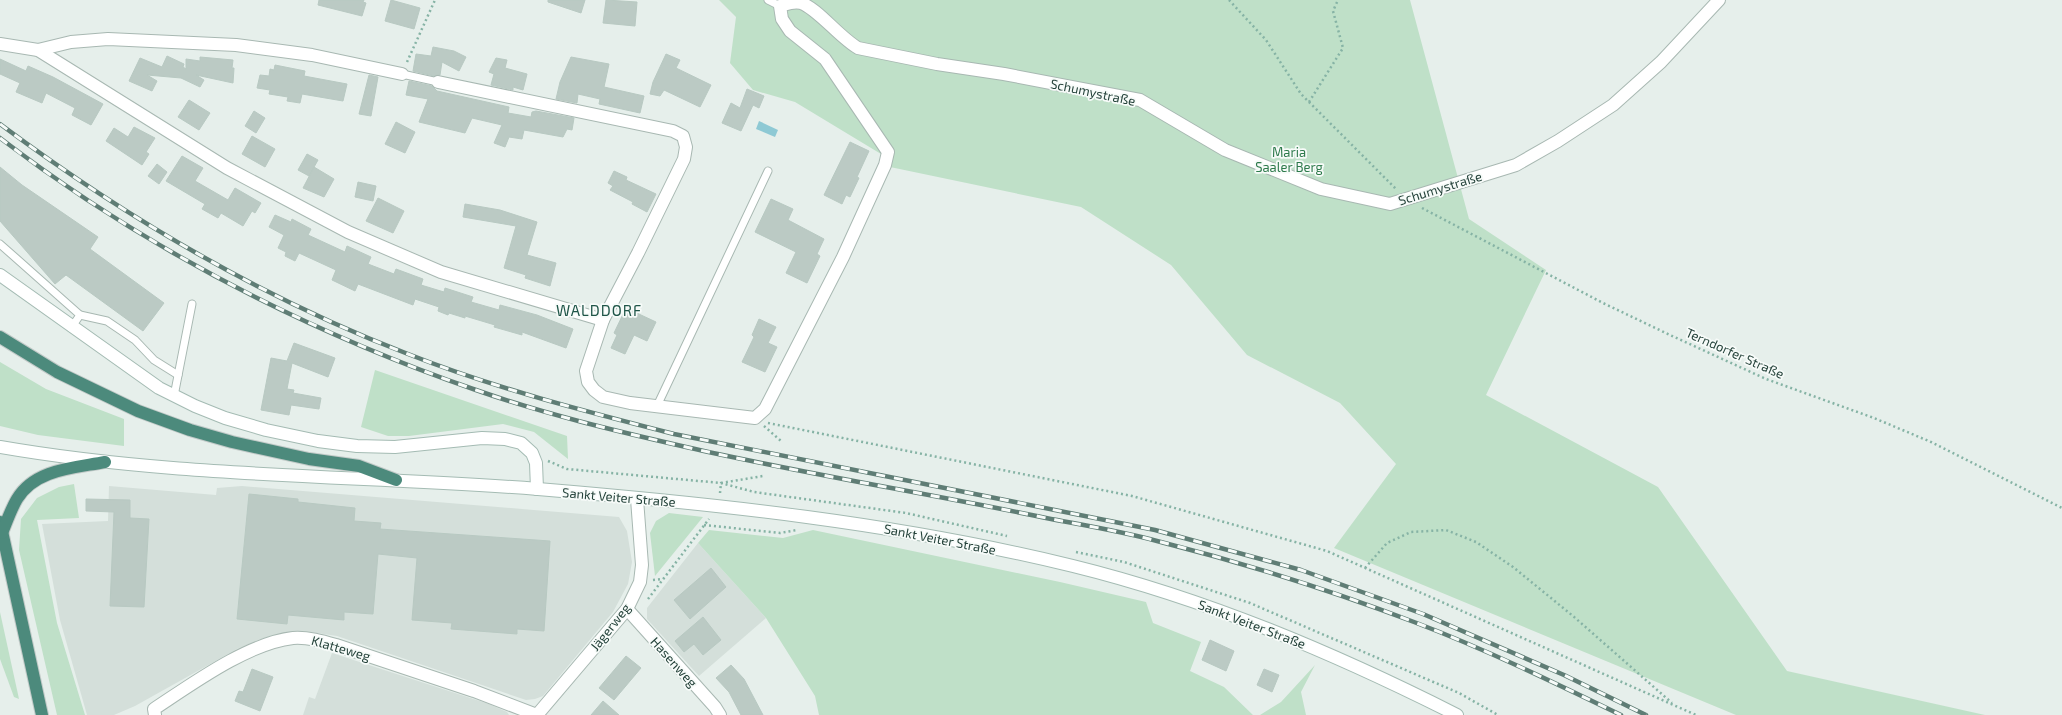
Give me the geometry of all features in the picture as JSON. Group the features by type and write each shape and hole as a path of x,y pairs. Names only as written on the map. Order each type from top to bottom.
{"highway":[{"path":"0,337 57,372 138,411 182,427 232,442 279,453 359,466 396,480"},
{"path":"42,715 1,527 17,498 29,485 46,474 105,462"}],"street":[{"name":"Schumystraße","path":"780,6 790,2 802,3 821,17 847,42 858,48 937,64 1004,74 1140,100 1225,150 1321,189 1390,204 1516,165 1558,141 1613,105 1661,62 1719,0"},
{"path":"438,82 673,131 683,136 686,147 684,159 603,320 586,371 588,382 594,390 603,397 630,403 754,418 765,409 830,285 885,165 888,152 825,59 790,31 782,19 780,6"},
{"path":"0,44 38,50 71,42 108,39 236,44 312,56 402,74"},
{"path":"38,50 227,168 348,232 441,272 603,320"},
{"path":"0,276 71,328 158,388 225,418 252,426 318,441 349,445 395,447 482,438 505,439 521,443 532,453 536,463 537,489"},
{"name":"Sankt Veiter Straße","path":"0,447 105,462 333,478 396,480 537,489 719,506 849,522 927,535 1074,566 1213,608 1276,632 1379,676 1457,715"},
{"name":"Jägerweg","path":"537,715 630,613 640,582 642,565 638,499"},
{"name":"Hasenweg","path":"630,613 720,715"},
{"name":"Klatteweg","path":"155,712 218,669 258,647 294,638 314,639 336,644 474,691 537,715"}],"lane":[{"path":"768,0 780,6"},
{"path":"402,74 438,82"},
{"path":"657,406 768,171"},
{"path":"0,244 80,315 107,321 135,340 154,360 178,374"},
{"path":"174,396 192,304"},
{"path":"71,328 80,315"}],"path":[{"path":"402,74 435,0"},
{"name":"Terndorfer Straße","path":"1229,0 1266,40 1301,94 1407,199 1603,303 1670,335 1766,379 1874,418 1931,442 2062,508"},
{"path":"1309,102 1343,48 1333,11 1338,0"},
{"path":"754,418 781,441"},
{"path":"754,418 778,426 1132,496 1327,551 1696,715"},
{"path":"630,613 719,506 721,482 763,476"},
{"path":"704,525 780,533 800,530"},
{"path":"1365,568 1386,543 1411,532 1446,530 1476,542 1513,568 1573,616 1674,705"}],"shaded area":[{"path":"109,486 216,495 217,488 242,486 619,517 627,531 632,562 628,584 613,612 543,696 535,699 526,700 337,636 303,631 279,634 258,640 237,649 135,706 114,715 87,715 60,620 42,524 108,521"},
{"path":"698,543 766,618 699,676 647,619 647,608"},
{"path":"332,653 489,704 507,712 509,715 303,715 309,697 315,699"}],"green space":[{"name":"Maria Saaler Berg","path":"719,0 1410,0 1469,219 1546,270 1486,395 1658,487 1787,671 1985,715 1736,715 1334,548 1396,464 1340,403 1247,355 1171,265 1081,207 890,167 881,154 795,102 753,90 730,63 736,17"},
{"path":"0,362 46,389 124,419 124,446 38,435 0,426"},
{"path":"375,370 567,436 568,459 534,432 503,424 409,436 388,436 361,427"},
{"path":"74,484 79,518 37,520 57,623 85,715 57,715 19,550 21,519 37,498 59,487"},
{"path":"669,513 703,517 655,576 650,533 656,521"},
{"path":"709,530 783,538 813,530 1060,582 1146,602 1153,623 1201,642 1190,671 1224,687 1253,715 819,715 815,696 766,618 698,543"},
{"path":"0,612 19,699 14,697 0,659"},
{"path":"1315,665 1301,692 1306,715 1260,715 1281,702"}],"water":[{"path":"759,121 778,130 775,137 756,129"}],"building":[{"path":"319,0 364,0 363,2 366,3 362,16 318,5"},
{"path":"391,0 420,8 414,29 385,21"},
{"path":"548,0 585,0 581,13 548,2"},
{"path":"606,0 637,2 635,26 603,23"},
{"path":"433,47 454,51 466,57 459,71 442,62 440,75 434,76 413,71 416,54 431,56"},
{"path":"666,54 680,60 676,68 711,85 700,107 664,90 660,96 650,94 653,82"},
{"path":"167,56 184,64 183,67 186,69 186,59 200,61 200,57 233,60 233,83 196,75 204,80 200,87 181,78 147,75 157,81 152,91 129,81 140,58 162,67"},
{"path":"571,57 609,64 604,87 644,96 640,113 599,104 600,99 578,94 577,103 556,99 560,82"},
{"path":"496,58 507,60 505,68 527,74 523,90 513,87 513,90 491,85 494,74 489,72"},
{"path":"0,59 26,71 28,66 53,77 103,104 91,125 72,115 75,108 46,93 42,103 16,92 20,83 0,74"},
{"path":"275,65 305,71 304,76 347,84 343,101 302,94 300,103 287,101 288,97 269,94 270,90 257,88 260,75 269,76 270,69 274,70"},
{"path":"369,75 378,77 371,116 359,114"},
{"path":"409,81 432,86 437,91 509,107 508,113 531,117 532,112 536,111 574,118 572,130 567,129 563,137 524,130 522,139 509,137 505,147 494,143 502,125 472,118 465,133 419,122 428,99 406,95"},
{"path":"747,89 764,96 759,108 753,105 741,131 722,123 731,103 740,108"},
{"path":"189,100 210,113 199,130 178,117"},
{"path":"254,111 265,118 256,133 245,126"},
{"path":"396,122 415,132 405,153 385,144"},
{"path":"134,127 155,138 146,152 149,154 142,165 106,141 114,128 128,137"},
{"path":"252,136 275,149 265,167 242,154"},
{"path":"850,142 869,151 850,197 846,195 842,204 824,195"},
{"path":"307,154 318,160 309,176 298,170"},
{"path":"182,156 203,168 195,181 228,200 235,188 261,203 255,213 252,211 243,226 221,213 218,218 202,209 205,204 166,181"},
{"path":"157,164 167,172 159,184 148,176"},
{"path":"0,167 22,185 98,237 90,249 164,303 143,331 66,275 55,284 0,221"},
{"path":"314,167 334,179 324,197 303,188"},
{"path":"614,171 627,177 626,180 656,194 647,212 632,204 633,202 610,190 613,186 608,183"},
{"path":"358,182 376,186 373,201 355,197"},
{"path":"378,198 404,211 393,233 366,221"},
{"path":"771,199 793,209 788,220 824,239 817,254 820,256 807,283 786,273 796,252 755,232"},
{"path":"465,204 500,210 537,222 527,255 556,263 550,286 525,278 526,275 504,268 516,226 463,217"},
{"path":"275,215 291,222 292,219 311,229 308,235 345,252 347,246 371,257 368,264 394,274 396,269 423,279 421,285 444,292 445,288 473,297 471,302 499,310 500,305 537,315 573,329 566,348 522,332 522,335 494,327 495,325 465,316 465,318 449,313 448,315 438,311 439,307 415,299 413,305 358,284 355,291 332,280 336,270 299,253 295,261 285,256 286,252 278,248 284,235 269,227"},
{"path":"626,308 656,322 647,341 634,335 625,354 611,348 617,335 614,333"},
{"path":"759,319 776,327 768,343 777,347 765,372 742,362 754,337 752,335"},
{"path":"294,343 335,358 328,377 292,363 287,389 294,390 293,393 321,398 319,409 291,405 289,415 261,410 271,358 287,361"},
{"path":"249,494 298,499 298,502 355,508 354,521 381,523 380,529 550,541 544,631 517,629 517,634 451,629 452,623 412,620 417,558 378,554 373,614 344,612 344,620 288,615 287,624 237,619"},
{"path":"86,499 130,500 130,518 149,519 144,607 110,606 114,512 86,511"},
{"path":"711,568 726,587 690,619 674,600"},
{"path":"703,617 721,640 703,655 694,644 684,652 675,641"},
{"path":"1210,640 1234,651 1226,671 1202,660"},
{"path":"626,656 641,668 614,700 599,688"},
{"path":"731,665 744,679 763,715 741,715 729,692 716,678"},
{"path":"252,669 273,677 260,711 235,701 239,691 243,692"},
{"path":"1264,669 1279,675 1272,692 1257,685"},
{"path":"603,701 619,715 591,715"}],"railway":[{"path":"0,124 47,158 146,223 196,253 248,281 300,308 354,332 473,378 607,417 674,434 1155,530 1301,570 1423,614 1564,675 1646,715"},
{"path":"0,138 55,178 111,215 228,283 288,313 350,341 413,367 476,390 554,414 686,447 776,466 1115,531 1222,558 1319,588 1440,632 1519,666 1621,715"}],"district":[{"name":"WALDDORF","path":"599,310"}]}
